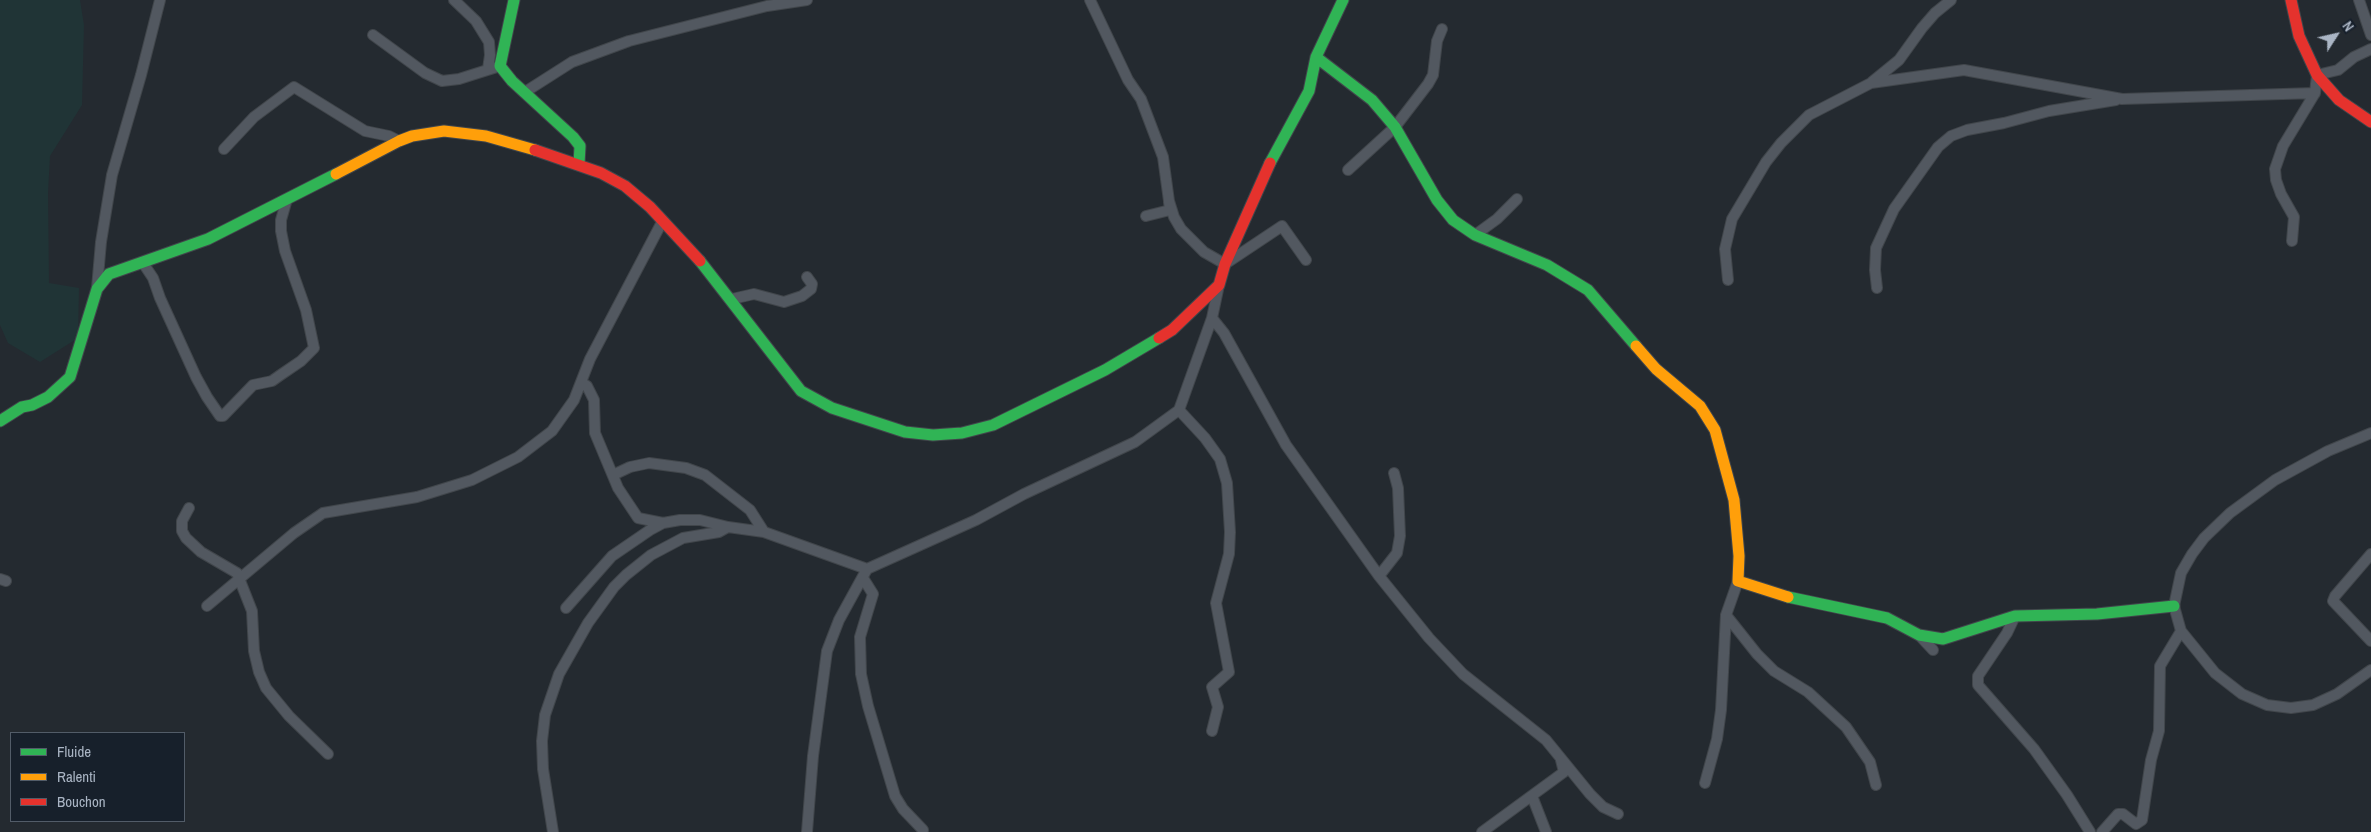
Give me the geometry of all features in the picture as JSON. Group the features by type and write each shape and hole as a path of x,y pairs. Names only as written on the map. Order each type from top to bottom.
{"main road":[{"path":"514,0 500,66 577,141 580,146 579,164"},
{"path":"0,422 22,407 32,405 48,397 70,377 97,289 109,274 208,239 399,141 426,133 464,132 486,136 579,164 625,186 650,207 704,265 801,391 832,408 905,432 933,435 962,433 993,425 1105,370 1172,330 1219,285 1225,264 1270,164 1309,92 1316,57 1343,0"},
{"path":"2291,0 2299,36 2317,76 2340,100 2371,122"},
{"path":"1316,57 1372,100 1395,127 1437,200 1453,220 1475,235 1547,265 1588,290 1656,369 1704,411 1715,430 1734,500 1739,556 1738,581 1782,596 1887,618 1919,635 1943,639 2014,616 2097,614 2174,606"}],"street":[{"path":"97,289 101,242 112,175 141,75 160,0"},
{"path":"454,0 476,21 489,42 488,69"},
{"path":"525,92 554,72 598,51 757,8 807,0"},
{"path":"1090,0 1128,80 1142,99 1163,157 1170,210 1146,216"},
{"path":"1728,280 1725,249 1732,219 1766,162 1781,143 1809,115 1871,83 1899,60 1931,18 1951,0"},
{"path":"2359,0 2371,35"},
{"path":"1348,170 1395,127 1428,84 1433,75 1437,41 1442,29"},
{"path":"373,35 425,73 442,81 459,79 500,66"},
{"path":"2292,241 2294,217 2281,194 2276,180 2275,169 2283,146 2315,93 2317,76 2338,70 2354,58 2371,49"},
{"path":"1871,83 1964,70 2122,99"},
{"path":"224,149 254,117 294,87 365,131 389,136 399,141"},
{"path":"1877,288 1875,270 1876,248 1894,209 1938,148 1950,136 1967,130 2004,123 2048,111 2122,99 2315,93"},
{"path":"143,263 153,278 160,298 196,377 220,416 223,416 253,385 279,376 301,361 314,348 306,310 285,251 281,231 281,220 287,199"},
{"path":"1475,235 1497,219 1516,199"},
{"path":"1169,201 1174,217 1181,229 1204,252 1225,264 1282,226 1306,260"},
{"path":"207,606 294,533 323,513 417,497 472,480 518,457 552,431 564,418 582,383 590,359 662,222"},
{"path":"732,299 754,294 784,302 802,296 811,290 812,284 807,277"},
{"path":"807,832 813,756 827,651 839,620 864,574 976,520 1024,494 1135,442 1179,410 1212,318 1219,285"},
{"path":"1212,318 1224,333 1286,445 1380,576 1430,638 1463,674 1546,740 1596,801 1603,807 1618,814"},
{"path":"582,383 587,386 594,400 595,433 618,488 638,518 664,523"},
{"path":"1179,410 1205,438 1220,459 1227,483 1230,532 1229,554 1216,603 1229,672 1212,687 1218,707 1212,730"},
{"path":"2371,433 2328,450 2275,480 2230,513 2204,538 2180,573 2174,606 2181,632 2215,673 2242,694 2267,705 2291,708 2313,705 2338,694 2371,670"},
{"path":"612,475 630,466 649,462 686,468 705,474 750,510 764,532"},
{"path":"1380,576 1397,553 1400,536 1398,488 1394,473"},
{"path":"189,508 182,521 182,531 186,538 201,552 237,574 252,611 254,651 259,672 266,688 289,716 328,754"},
{"path":"566,608 612,556 631,541 664,523 680,520 700,520 728,527 764,532 864,574 873,594 860,637 861,674 868,706 895,796 903,809 923,830"},
{"path":"553,832 543,769 542,741 545,715 559,674 588,623 614,587 651,555 683,538 719,532 728,527"},
{"path":"2371,554 2335,596 2333,601 2371,641"},
{"path":"1705,783 1717,739 1721,710 1726,614 1738,581"},
{"path":"1726,614 1757,654 1774,672 1808,692 1846,727 1870,762 1876,785"},
{"path":"2014,616 2007,633 1978,676 1978,685 2034,749 2090,832"},
{"path":"2102,832 2118,814 2123,814 2136,824 2142,820 2159,731 2160,666 2181,632"},
{"path":"1919,635 1934,650"},
{"path":"1482,832 1564,772 1561,759"},
{"path":"1532,796 1546,832"}],"green space":[{"path":"0,0 80,0 84,25 82,105 50,156 48,193 49,283 79,288 78,338 40,362 8,343 0,325"}],"traffic: fast":[{"path":"514,0 500,66 512,81 573,137 580,146 579,164"},
{"path":"1270,163 1309,91 1316,57 1343,0"},
{"path":"1316,57 1372,100 1395,127 1437,200 1453,220 1475,235 1547,265 1588,290 1636,346"},
{"path":"0,421 22,407 32,405 48,397 70,377 97,289 109,274 208,239 336,174"},
{"path":"700,261 801,391 832,408 905,432 933,435 962,433 993,425 1105,370 1159,338"},
{"path":"1788,597 1887,618 1919,635 1943,639 2015,616 2097,614 2174,606"}],"traffic: slow":[{"path":"336,174 399,141 412,136 444,131 486,136 535,150"},
{"path":"1636,346 1656,369 1700,406 1715,430 1734,500 1739,556 1738,581 1788,597"}],"traffic: jam":[{"path":"2291,0 2299,36 2317,75 2339,100 2371,122"},
{"path":"535,150 601,173 625,186 650,207 700,261"},
{"path":"1159,338 1172,330 1219,285 1225,264 1270,163"}]}
